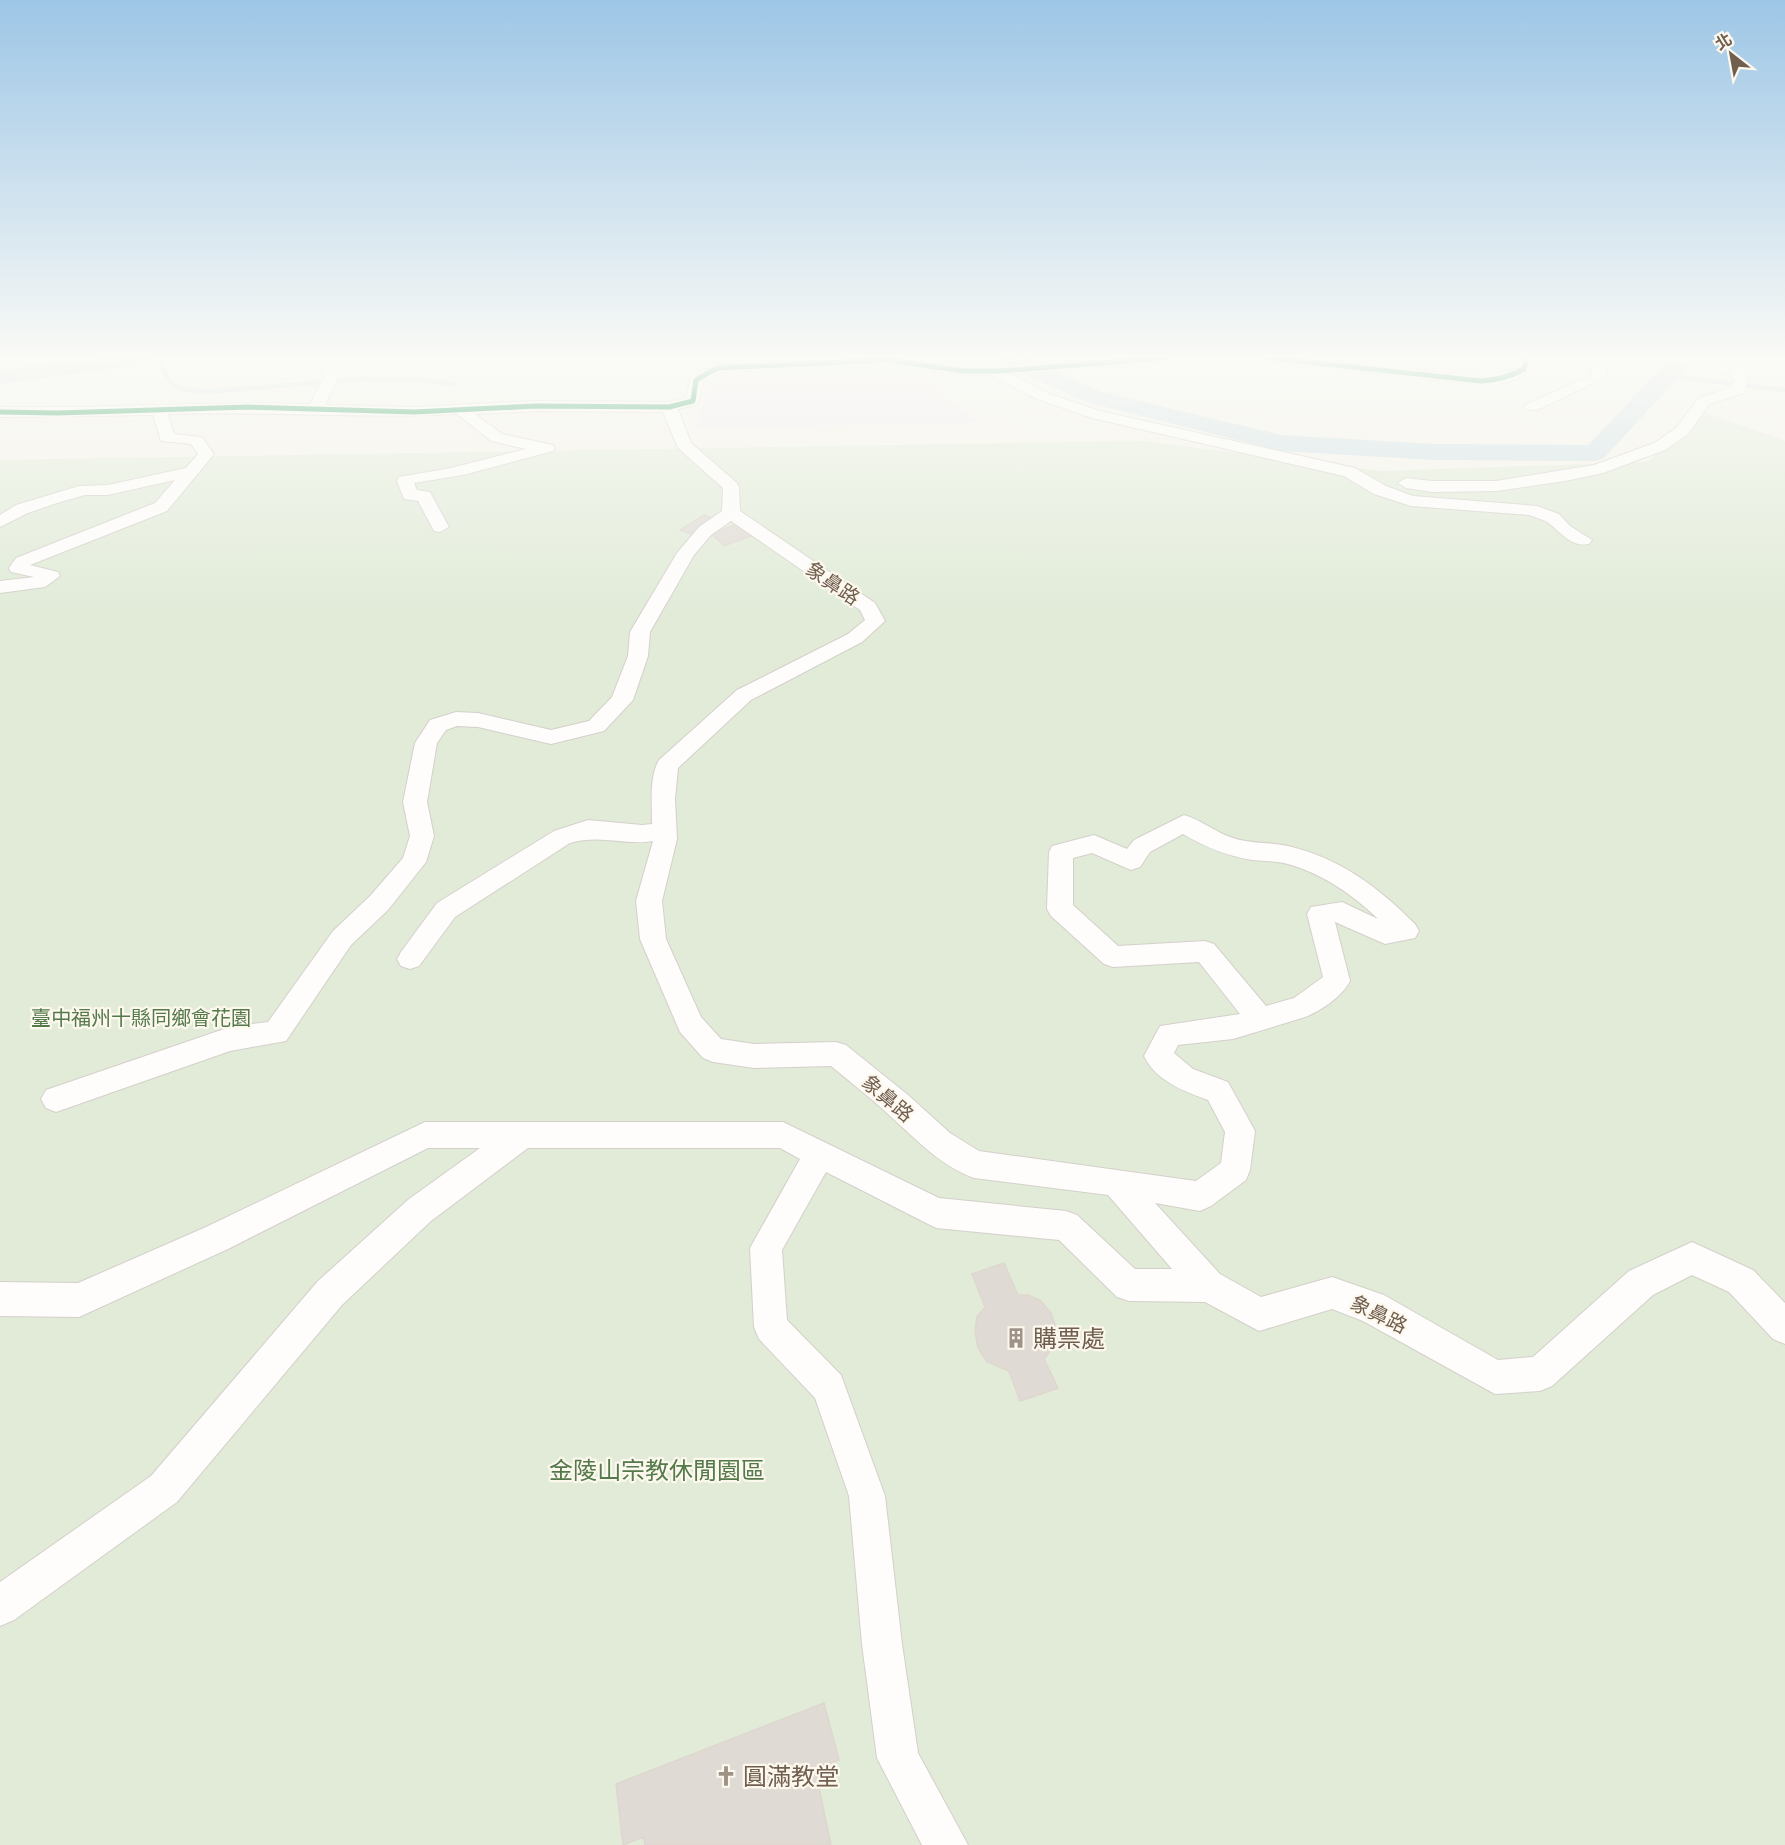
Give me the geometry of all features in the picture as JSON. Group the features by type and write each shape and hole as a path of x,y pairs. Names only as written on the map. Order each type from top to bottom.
{"street":[{"path":"0,587 38,584 51,576 18,568 22,562 161,507 206,454 199,444"},
{"path":"440,527 424,496 410,495 405,481 418,476 433,477 450,474 547,448 528,444"},
{"path":"56,1099 230,1040 276,1033 342,938 380,903 414,862 422,836 415,802 417,790 426,743 438,725 456,719 478,720 551,737 596,726 622,700 638,656 640,632 686,553 705,531 731,513 731,487 684,444"},
{"path":"1226,444 1423,487 1492,485 1551,479 1589,471 1652,451 1663,444"},
{"path":"0,522 22,509 85,490 108,490 193,471"},
{"path":"1349,472 1380,490 1411,501 1532,510 1553,518 1564,530 1582,540"},
{"name":"象鼻路","path":"731,513 868,607 875,621 855,638 744,695 667,765 663,799 665,839 649,901 653,939 690,1024 713,1050 754,1056 836,1054 898,1104 939,1143 974,1164 1116,1182 1208,1286 1259,1314 1332,1293 1372,1307 1495,1377 1540,1374 1641,1283 1692,1258 1741,1281 1785,1327"},
{"path":"1116,1182 1200,1196 1235,1170 1240,1131 1218,1091 1183,1077 1158,1056 1170,1034 1233,1027 1260,1019 1302,1006 1337,981 1320,914 1342,912 1385,934 1406,931 1375,899 1342,874 1290,855 1242,850 1214,842 1184,823 1142,846 1131,861 1094,844 1061,852 1060,909 1113,957 1205,951 1260,1019"},
{"path":"410,959 446,910 562,837 588,829 642,834 664,830"},
{"path":"0,1299 79,1300 217,1238 425,1135 783,1135 936,1213 1066,1226 1129,1284 1208,1286"},
{"path":"0,1606 164,1489 330,1293 420,1210 523,1135"},
{"path":"820,1153 766,1248 771,1327 829,1387 867,1496 882,1644 898,1758 946,1845"}],"green space":[{"path":"956,444 1167,444 1381,471 1647,462 1668,444 1785,444 1785,1845 0,1845 0,460"}],"building":[{"path":"704,515 714,519 690,534 680,530"},
{"path":"738,524 751,536 724,546 711,533"},
{"name":"購票處","path":"1004,1263 1018,1295 1028,1295 1040,1300 1051,1313 1057,1331 1055,1344 1044,1359 1058,1388 1020,1401 1009,1371 987,1362 978,1348 975,1332 977,1317 985,1307 972,1274"},
{"name":"圓滿教堂","path":"824,1703 839,1760 815,1769 831,1845 645,1845 644,1837 623,1845 616,1784"}],"waterway":[{"path":"1300,444 1435,452 1595,453 1603,444"}],"place":[{"name":"購票處","path":"1016,1338"},
{"name":"圓滿教堂","path":"726,1776"}],"park label":[{"name":"臺中福州十縣同鄉會花園","path":"141,1017"},
{"name":"金陵山宗教休閒園區","path":"657,1470"}]}
